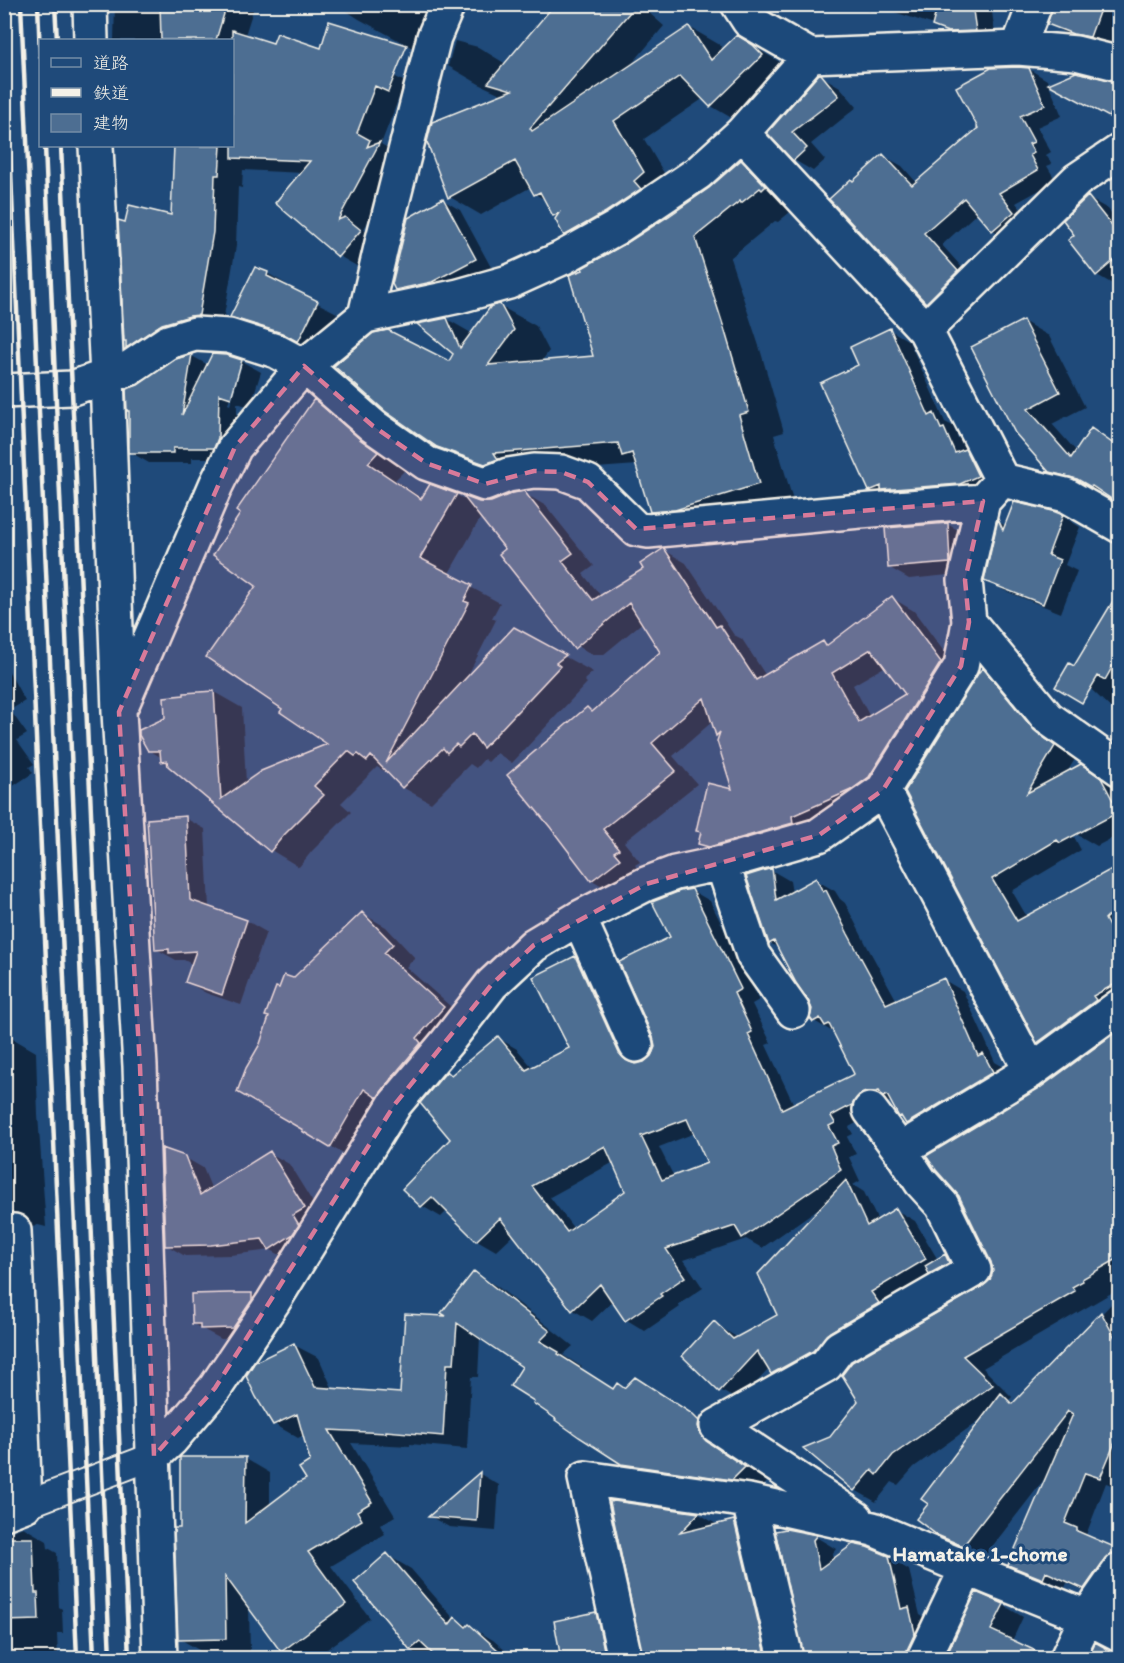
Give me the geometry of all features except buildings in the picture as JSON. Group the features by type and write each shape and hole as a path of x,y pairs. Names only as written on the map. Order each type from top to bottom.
{"street":[{"path":"90,4 92,39"},
{"path":"365,316 434,37 448,4"},
{"path":"738,4 749,21 810,56 1018,48 1076,52 1119,64"},
{"path":"1018,48 1035,4"},
{"path":"119,712 216,485 235,447 304,366 365,316 459,296 509,282 562,258 616,228 698,173 742,133 810,56"},
{"path":"15,1231 15,1509 154,1456 171,1440 215,1388 273,1302 395,1104 492,984 534,945 579,918 646,884 675,873 722,863 819,835 884,790 961,666 969,622 964,580 992,490 925,330 742,133"},
{"path":"96,147 119,712 140,1066 160,1659"},
{"path":"925,330 1077,180 1119,151"},
{"path":"4,391 72,388 128,369 168,342 195,334 230,336 276,351 304,366 374,426 426,464 485,484 508,476 534,471 561,472 588,482 636,529 648,531 860,511 992,490 1066,495 1119,526"},
{"path":"969,622 1048,718 1119,769"},
{"path":"884,790 1031,1071"},
{"path":"722,863 753,955 793,1011"},
{"path":"579,918 636,1045"},
{"path":"900,1150 1031,1071 1119,1006"},
{"path":"870,1110 921,1182 942,1205 974,1270 839,1348 826,1365 717,1426 873,1529"},
{"path":"625,1659 585,1479 749,1501 873,1529 1087,1617 1119,1634"},
{"path":"749,1501 786,1659"},
{"path":"924,1659 967,1568"},
{"path":"1067,1659 1087,1617 1119,1570"}],"highlighted area":[{"path":"304,366 373,426 426,463 485,484 534,471 561,472 588,482 636,529 983,501 965,580 969,622 961,666 883,790 819,835 646,884 534,945 492,984 395,1104 215,1388 154,1456 140,1066 119,712 235,447"}],"railway":[{"path":"21,4 94,1658"},
{"path":"38,4 39,39"},
{"path":"55,4 57,39"},
{"path":"4,17 77,1658"},
{"path":"45,147 110,1658"},
{"path":"61,147 129,1658"}],"district":[{"name":"Hamatake 1-chome","path":"980,1554"}]}
